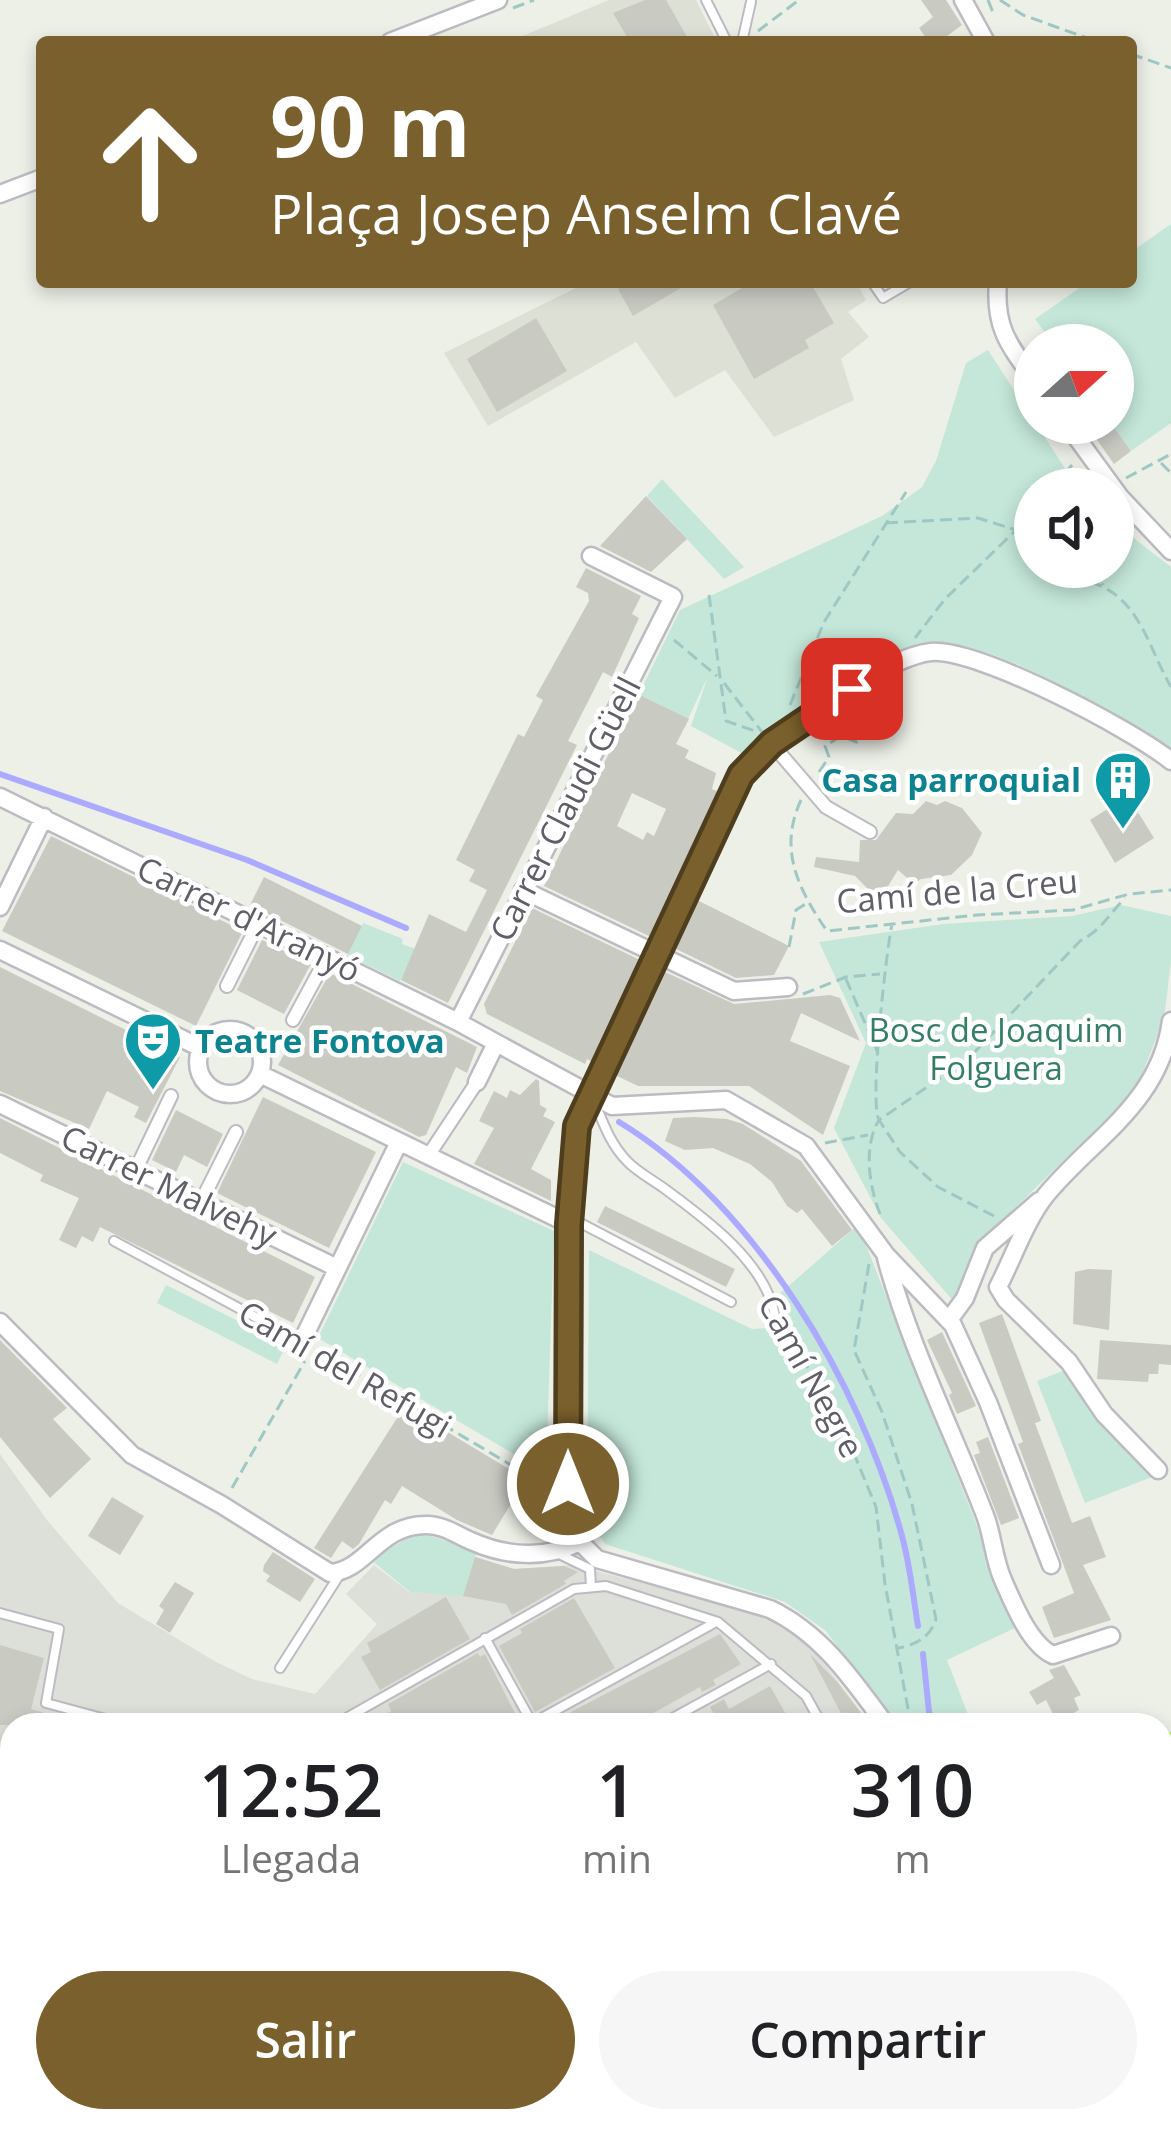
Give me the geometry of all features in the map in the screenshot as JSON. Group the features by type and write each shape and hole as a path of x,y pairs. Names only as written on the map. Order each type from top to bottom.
{"street":[{"path":"405,36 498,0"},
{"path":"963,0 983,36"},
{"path":"0,194 36,180"},
{"path":"998,288 996,312 1002,334 1014,351"},
{"path":"1081,444 1120,497 1171,551"},
{"name":"Carrer Claudi Güell","path":"458,1022 673,597 591,556"},
{"path":"877,1713 836,1658 796,1621 770,1609 597,1559 580,1541 570,1505 570,1221 577,1126 741,775 772,738 865,680 908,658 932,652 971,658 1058,697 1171,761"},
{"path":"772,738 826,808 870,832"},
{"name":"Carrer d'Aranyó","path":"0,797 458,1022 612,1106 726,1100 806,1146"},
{"path":"0,907 44,817"},
{"path":"524,890 734,991 794,991"},
{"path":"227,986 258,924"},
{"path":"0,950 202,1048"},
{"path":"293,1020 327,957"},
{"path":"950,1319 965,1298 985,1248 1113,1131 1150,1080 1169,1038 1171,1021"},
{"path":"238,1031 256,1043 260,1074 238,1094 218,1092 202,1078 202,1048 217,1033 238,1031"},
{"path":"428,1156 477,1082 496,1043"},
{"path":"260,1074 570,1221"},
{"path":"136,1169 171,1096"},
{"name":"Carrer Malvehy","path":"0,1105 337,1268"},
{"path":"201,1202 236,1132"},
{"path":"307,1344 337,1268 399,1142"},
{"path":"806,1146 878,1256 988,1525 1000,1572 1037,1643 1053,1655 1111,1636"},
{"path":"1044,1197 998,1288 1069,1362 1104,1414 1158,1470"},
{"path":"878,1256 950,1319 988,1402 1051,1565"},
{"path":"0,1322 132,1455 329,1573 340,1573 387,1536 431,1525 488,1548 535,1555 556,1553 580,1541"}],"lane":[{"path":"706,0 724,36"},
{"path":"743,36 751,2"},
{"path":"876,288 883,298 900,288"},
{"name":"Camí Negre","path":"591,1091 607,1132 627,1161 699,1214 739,1253 772,1300 775,1316"},
{"path":"570,1221 730,1302"},
{"name":"Camí del Refugi","path":"115,1241 307,1344"},
{"path":"556,1553 590,1569 591,1587"},
{"path":"280,1668 340,1573"},
{"path":"355,1713 574,1589 606,1586 718,1622 806,1696 815,1713"},
{"path":"0,1613 59,1629 46,1703 83,1713"},
{"path":"551,1713 718,1622"},
{"path":"485,1638 525,1713"},
{"path":"682,1713 771,1664"}],"path":[{"path":"758,31 800,0"},
{"path":"988,0 996,23"},
{"path":"1000,0 1023,15 1081,36"},
{"path":"1137,56 1171,68"},
{"path":"1071,468 1087,452"},
{"path":"1134,475 1171,454"},
{"path":"1160,461 1171,472"},
{"path":"772,738 824,622 905,492"},
{"path":"886,523 979,518 1014,529"},
{"path":"915,638 945,598 1014,532"},
{"path":"1105,588 1144,628 1171,687"},
{"path":"709,595 726,721 772,738"},
{"path":"658,627 720,679 772,738"},
{"name":"Camí de la Creu","path":"865,680 878,712 857,742 841,736 825,746 829,757 797,805 790,845 793,873 827,931 1073,910 1129,894 1171,890"},
{"path":"881,1218 871,1180 870,1135 879,1120 968,1059 1079,940 1110,919 1129,894"},
{"path":"789,947 796,910 807,902"},
{"path":"892,924 882,974 873,1110 900,1152 938,1187 1011,1225"},
{"path":"794,991 845,977 882,974"},
{"path":"845,977 879,1056"},
{"path":"806,1146 870,1135"},
{"path":"878,1256 854,1350 882,1412 906,1484 936,1619 914,1646 897,1648"},
{"name":"Camí Negre","path":"775,1316 812,1371 866,1478 880,1529 909,1713"},
{"path":"222,1505 307,1344"},
{"name":"Camí del Refugi","path":"307,1344 558,1492 570,1505"}],"shaded area":[{"path":"609,0 696,0 714,36 522,36"},
{"path":"576,288 859,288 866,300 848,312 869,337 841,359 854,400 774,437 725,370 675,398 636,342 488,426 444,353"},
{"path":"0,1454 47,1520 118,1603 252,1679 315,1694 377,1624 346,1594 374,1565 409,1592 462,1595 475,1557 514,1569 574,1565 777,1619 814,1650 862,1713 0,1713"}],"green space":[{"path":"1171,224 1171,423 1131,451 1126,444 1134,444 1134,324 1039,324 1035,319 1079,288 1137,288 1137,248"},
{"path":"988,350 1014,390 1014,444 1049,444 1065,468 1014,468 1014,588 1134,588 1134,538 1171,567 1171,752 1018,665 954,644 927,643 887,658 751,749 749,757 691,726 708,676 688,719 639,694 680,610 882,516 922,487 936,461 966,363"},
{"path":"662,479 744,567 724,579 647,496"},
{"name":"Bosc de Joaquim Folguera","path":"1121,905 1171,916 1164,1018 1136,1090 976,1246 955,1303 881,1218 834,1128 866,1043 819,942 943,924 1072,916"},
{"path":"363,923 416,949 400,981 347,955"},
{"path":"403,1162 554,1231 546,1473 318,1338"},
{"path":"858,1225 1017,1627 947,1660 967,1713 884,1713 826,1631 785,1602 605,1544 587,1517 589,1250 752,1329 766,1328 783,1312 776,1297"},
{"path":"166,1285 286,1345 277,1364 157,1303"},
{"path":"1068,1369 1157,1475 1085,1503 1037,1381"},
{"path":"428,1535 477,1551 463,1596 410,1592 371,1560 411,1536"}],"building":[{"path":"645,0 666,0 687,36 626,36 613,13"},
{"path":"921,0 946,0 962,25 947,36 925,36 919,28 933,17"},
{"path":"620,288 681,288 633,316"},
{"path":"742,288 814,288 834,323 805,340 809,348 754,379 713,305"},
{"path":"536,318 567,371 497,412 467,359"},
{"path":"1100,444 1126,444 1131,451 1114,464"},
{"path":"646,496 687,539 651,572 600,546"},
{"path":"586,568 641,596 632,614 639,618 612,677 603,672 568,741 577,745 448,1003 401,980 429,914 466,932 487,890 469,881 475,870 456,860 518,734 524,737 543,700 536,696 589,601 588,593 576,587"},
{"path":"638,694 689,719 676,744 689,750 685,758 716,773 712,789 719,792 651,937 544,886","holes":["632,793 666,809 654,836 647,832 643,840 617,826"]},
{"name":"Casa parroquial","path":"1128,796 1154,838 1115,863 1090,820"},
{"path":"926,801 937,805 945,801 962,808 982,833 972,855 951,875 914,884 898,870 882,896 873,894 855,876 814,867 816,857 859,862 860,840 876,840 896,813 913,814"},
{"path":"51,836 243,931 196,1026 2,931"},
{"path":"264,877 362,926 348,954 250,905"},
{"path":"697,900 789,946 774,975 736,978 674,948"},
{"path":"532,908 640,960 593,1062 587,1059 585,1064 487,1014 484,1004"},
{"path":"262,940 311,964 284,1014 237,990"},
{"path":"0,967 180,1057 146,1123 134,1117 139,1107 107,1091 89,1129 0,1091"},
{"path":"663,971 734,1004 840,998 860,1041 801,1013 790,1041 850,1066 823,1135 749,1086 638,1086 615,1075"},
{"path":"330,973 477,1047 467,1073 456,1067 426,1135 419,1137 278,1065"},
{"path":"536,1079 540,1105 547,1109 543,1116 555,1122 531,1169 551,1180 551,1201 474,1164 494,1128 479,1121 494,1091 507,1098 510,1090 520,1095"},
{"path":"263,1097 376,1152 329,1248 217,1193"},
{"path":"176,1110 223,1134 207,1167 184,1155 176,1172 152,1160"},
{"path":"0,1118 315,1277 293,1323 100,1227 93,1242 82,1236 76,1248 59,1240 79,1198 40,1181 43,1175 0,1153"},
{"path":"673,1118 743,1124 801,1161 852,1230 832,1246 802,1209 797,1213 787,1206 772,1182 750,1164 713,1148 685,1150 665,1141"},
{"path":"605,1206 735,1269 726,1287 597,1222"},
{"path":"1112,1270 1109,1330 1073,1324 1075,1272"},
{"path":"1002,1314 1072,1523 1090,1516 1106,1557 1083,1565 1111,1620 1054,1638 1042,1607 1074,1593 979,1323"},
{"path":"942,1332 976,1406 957,1414 927,1340"},
{"path":"0,1340 67,1408 53,1419 91,1459 50,1498 0,1437"},
{"path":"1100,1340 1171,1345 1171,1365 1159,1364 1158,1374 1149,1374 1148,1382 1097,1379"},
{"path":"399,1415 418,1426 424,1418 526,1479 492,1535 402,1486 391,1504 385,1500 359,1544 353,1549 342,1541 331,1558 314,1548"},
{"path":"988,1437 1019,1518 1001,1525 974,1455 980,1453 976,1442"},
{"path":"112,1497 144,1516 120,1555 88,1536"},
{"path":"273,1552 315,1579 300,1602 266,1581 270,1576 263,1571 264,1565"},
{"path":"475,1557 514,1569 564,1566 578,1572 512,1615 506,1604 463,1596"},
{"path":"175,1582 194,1593 170,1633 156,1624 164,1610 159,1606"},
{"path":"446,1597 470,1639 380,1690 361,1657 371,1652 367,1643"},
{"path":"574,1598 615,1668 535,1712 499,1646"},
{"path":"720,1634 741,1664 713,1680 716,1685 702,1692 700,1687 653,1713 569,1713"},
{"path":"0,1645 44,1658 31,1709 44,1713 0,1713"},
{"path":"478,1653 480,1657 485,1654 515,1713 387,1713 388,1704"},
{"path":"810,1654 861,1713 841,1713"},
{"path":"1064,1665 1081,1695 1074,1698 1079,1710 1052,1713 1046,1700 1037,1705 1029,1692 1054,1678 1049,1670"},
{"path":"770,1686 785,1713 713,1713 710,1707 724,1699 729,1709"}],"waterway":[{"path":"0,774 247,860 406,928"},
{"path":"619,1122 669,1157 715,1200 796,1303 830,1360 884,1478 905,1547 918,1626"},
{"path":"923,1654 929,1713"}],"place":[{"name":"Casa parroquial","path":"1123,831"},
{"name":"Teatre Fontova","path":"153,1092"}],"route":[{"path":"568,1484 569,1224 577,1126 741,775 772,743 852,689"}]}
